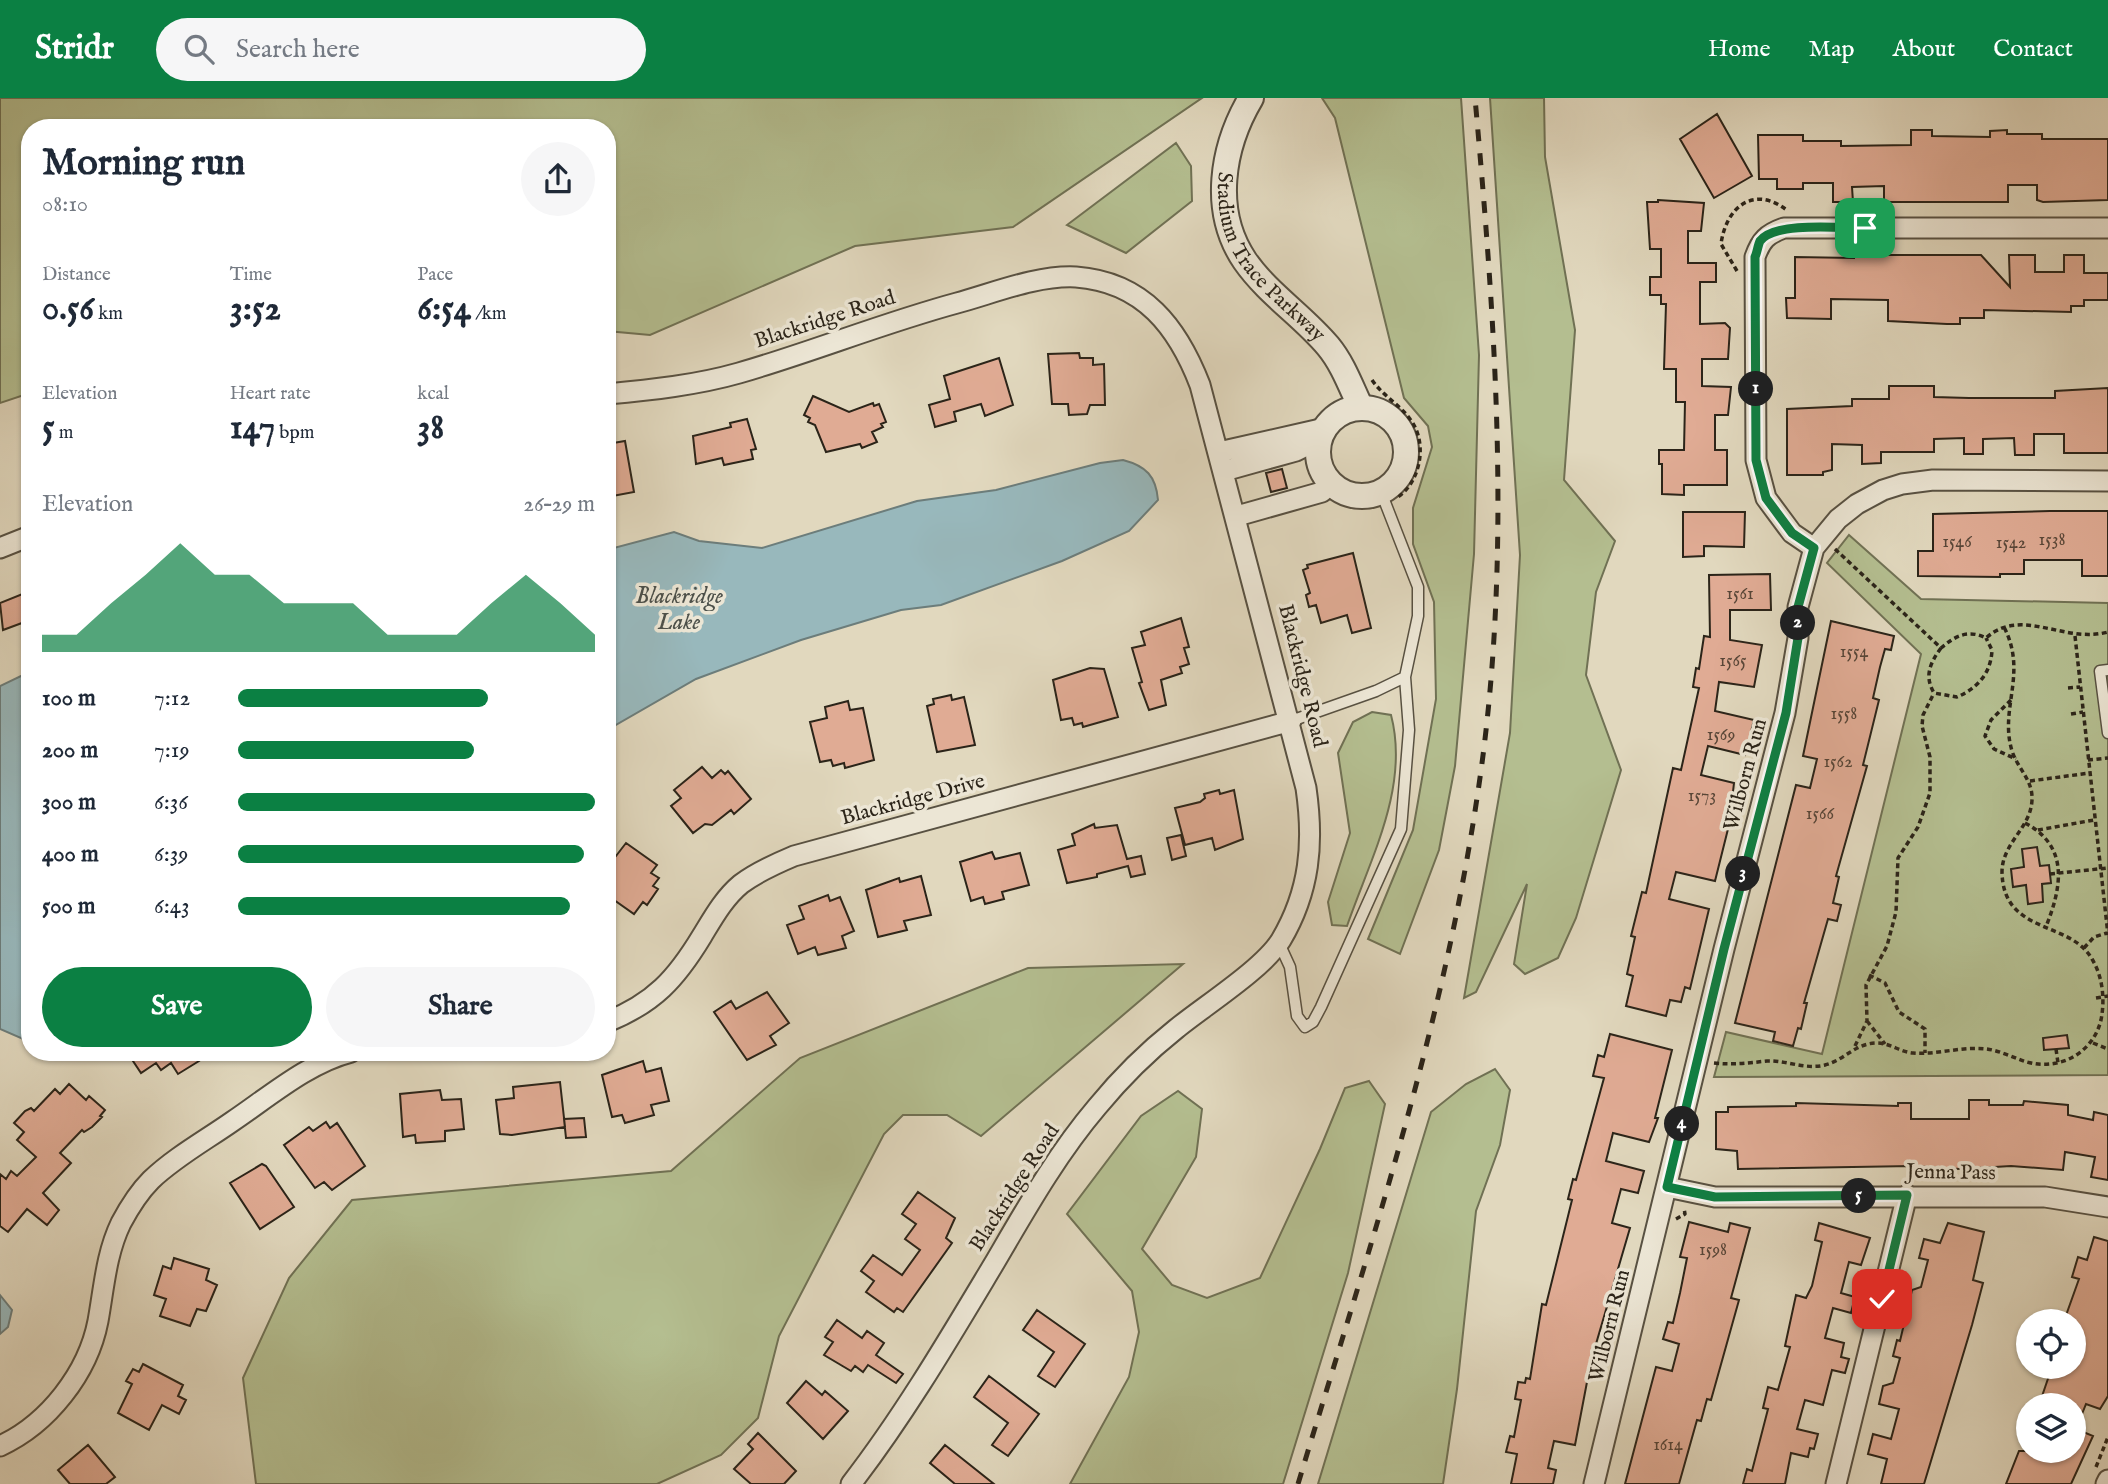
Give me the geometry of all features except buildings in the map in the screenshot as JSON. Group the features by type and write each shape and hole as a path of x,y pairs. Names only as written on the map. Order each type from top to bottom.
{"street":[{"name":"Stadium Trace Parkway","path":"1251,98 1236,123 1227,153 1225,207 1232,236 1253,270 1328,345 1341,363 1361,408"},
{"path":"1821,551 1792,533 1766,498 1756,460 1755,257 1760,242 1770,233 1784,228 2108,228"},
{"name":"Blackridge Road","path":"616,393 737,373 900,318 1024,284 1076,277 1129,292 1153,307 1173,330 1187,351 1200,385 1237,516 1306,788 1311,845 1309,873 1301,897 1279,943 1250,971 1165,1038 1096,1108 1040,1186 932,1367 851,1484"},
{"path":"1222,462 1323,434 1341,414 1361,408 1382,412 1404,436 1406,458 1403,469 1390,486 1381,492 1355,495 1332,483 1320,463 1323,434"},
{"name":"Wilborn Run","path":"1594,1484 1674,1188 1724,949 1786,713 1798,638 1798,607 1821,551 1838,519 1882,490 1902,484 1933,480 2108,481"},
{"path":"1237,516 1322,492 1332,483"},
{"path":"0,548 21,540"},
{"name":"Blackridge Drive","path":"616,1018 646,1004 666,986 720,907 740,886 761,870 794,856 1291,722"},
{"path":"0,1447 34,1424 57,1402 76,1377 97,1324 112,1244 136,1198 176,1160 305,1072 330,1061"},
{"name":"Jenna Pass","path":"1674,1188 1715,1197 2045,1197 2108,1207"},
{"path":"1836,1484 1907,1195"}],"lane":[{"path":"1279,943 1290,967 1297,1016 1305,1027 1313,1022 1321,1007 1401,829 1409,730 1405,677 1418,615 1418,587 1381,492"},
{"path":"2108,670 2100,671 2108,733"},
{"path":"1291,722 1376,691 1405,677"}],"path":[{"path":"1739,273 1721,244 1728,215 1747,202 1758,199 1771,201 1788,212 1799,214"},
{"path":"1821,551 1834,548 1839,542"},
{"path":"1834,548 1941,648"},
{"path":"1986,638 2004,627 2023,623 2075,636 2108,632"},
{"path":"1934,693 1957,697 1978,684 1991,663 1992,650 1986,638 1971,633 1958,635 1941,648 1933,659 1928,675 1934,693 1923,715 1922,726 1930,757 1930,793 1918,827 1898,858 1898,894 1892,930 1870,975 1864,998 1867,1021 1885,1044 1899,1050 1924,1053 1989,1049 2028,1062 2058,1063 2082,1053 2092,1043 2099,1029 2106,997 2098,970 2084,948 2045,929 2019,912 2004,885 2003,862 2009,846 2025,823 2032,801 2029,781 2012,752 2009,729 2014,652 2004,627"},
{"path":"2075,636 2108,934 2094,937 2084,948"},
{"path":"2068,688 2080,687"},
{"path":"2013,698 1992,720 1985,736 1994,749 2017,759"},
{"path":"2071,714 2083,712"},
{"path":"2088,760 2108,758"},
{"path":"2029,781 2090,773"},
{"path":"2038,830 2052,825 2095,820"},
{"path":"2025,823 2038,830 2055,854 2059,873 2057,900 2045,929"},
{"path":"2050,874 2108,867"},
{"path":"1870,975 1885,983 1899,1012 1925,1029 1924,1053"},
{"path":"2096,998 2106,997"},
{"path":"1855,1047 1867,1021"},
{"path":"2092,1043 2108,1049"},
{"path":"1717,1050 1714,1063 1733,1065 1766,1061 1816,1066 1828,1064 1855,1047 1885,1044"},
{"path":"2056,1049 2058,1063"},
{"path":"1672,1231 1675,1220 1685,1214 1674,1188"},
{"path":"2103,1479 2108,1437"}],"green space":[{"path":"0,98 1202,98 1013,227 855,246 650,335 616,332 616,119 21,119 21,396 0,403"},
{"path":"1322,98 1461,98 1479,355 1474,554 1455,766 1439,850 1400,954 1368,939 1413,830 1436,699 1434,602 1413,544 1413,508 1432,447 1428,426 1404,398 1335,118"},
{"path":"1490,98 1544,98 1545,157 1575,330 1564,480 1615,541 1596,592 1586,675 1621,770 1576,918 1558,958 1525,974 1514,964 1527,884 1476,992 1464,998 1510,733 1520,555"},
{"path":"1176,143 1191,166 1192,201 1126,253 1067,225"},
{"path":"1849,535 1921,599 2108,603 2108,1075 1714,1077 1726,1032 1822,1054 1921,654 1827,563"},
{"path":"1372,712 1391,715 1396,742 1391,796 1376,849 1347,926 1332,925 1328,902 1350,833 1338,753 1353,722"},
{"path":"1183,964 981,1136 947,1115 903,1115 884,1134 779,1336 758,1418 721,1455 657,1484 256,1484 243,1378 289,1278 352,1200 671,1171 800,1058 1028,968"},
{"path":"1495,1069 1510,1090 1500,1145 1476,1211 1457,1389 1443,1484 1318,1484 1431,1112 1466,1084"},
{"path":"1369,1081 1385,1104 1348,1273 1283,1484 1070,1484 1129,1377 1139,1332 1132,1291 1067,1214 1141,1116 1178,1091 1202,1109 1196,1157 1142,1249 1172,1285 1207,1298 1260,1278 1345,1088"}],"water":[{"name":"Blackridge Lake","path":"1123,460 1138,465 1148,473 1155,484 1158,500 1129,531 1062,561 941,605 901,610 801,640 696,679 616,725 616,547 674,532 699,541 762,548 917,501 996,490 1100,463"},
{"path":"21,676 21,1038 0,1029 0,686"},
{"path":"0,1295 12,1310 8,1327 0,1334"}],"railway":[{"path":"1298,1484 1375,1230 1423,1059 1444,973 1477,798 1488,711 1498,536 1494,360 1475,98"}],"route":[{"path":"1865,228 1784,228 1770,233 1760,242 1755,257 1756,460 1766,498 1792,533 1814,548 1804,576 1798,607 1798,638 1786,713 1724,949 1667,1187 1715,1197 1907,1195 1882,1299"}]}
